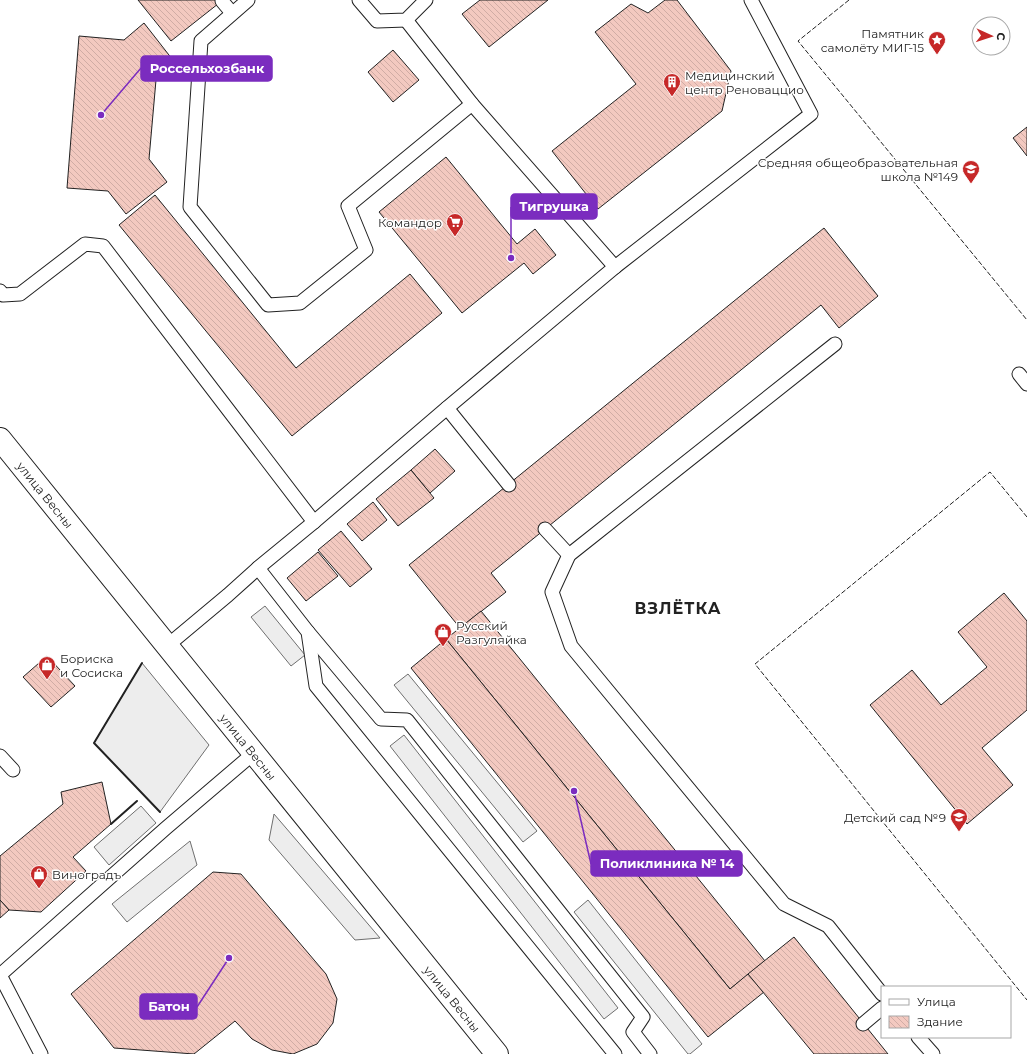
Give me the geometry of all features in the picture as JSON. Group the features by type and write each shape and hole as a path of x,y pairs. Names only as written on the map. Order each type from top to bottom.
{"street":[{"name":"улица Весны","path":"0,439 497,1054"}],"lane":[{"path":"248,0 201,41 190,207 268,305 300,303 366,250 348,206 472,104"},
{"path":"359,0 377,20 406,20 426,0"},
{"path":"167,646 615,267 811,114 751,0"},
{"path":"222,1 232,13"},
{"path":"406,20 472,104 615,267"},
{"path":"0,291 3,295 20,294 84,244 102,246 314,522"},
{"path":"835,344 569,555 552,592 571,646 784,904 828,926 881,993"},
{"path":"447,408 509,484"},
{"path":"545,529 569,555"},
{"path":"258,568 308,632 381,719 407,720 642,1017 633,1032 650,1054"},
{"path":"308,632 316,686 615,1054"},
{"path":"41,1054 0,975 166,828 254,753"},
{"path":"0,756 13,770"},
{"path":"863,1024 881,1009"},
{"path":"919,1038 933,1054"}],"shaded area":[{"path":"265,606 305,655 291,666 251,617"},
{"path":"142,663 209,745 160,812 94,743"},
{"path":"408,674 537,831 523,842 394,685"},
{"path":"404,735 618,1008 604,1019 390,746"},
{"path":"141,806 156,823 109,865 94,847"},
{"path":"274,814 380,938 355,940 269,840"},
{"path":"190,841 197,865 127,922 112,904"},
{"path":"588,900 702,1044 690,1054 688,1054 574,912"}],"building":[{"path":"138,0 223,0 171,41"},
{"path":"480,0 548,0 489,47 462,14"},
{"name":"Медицинский центр Реноваццио","path":"665,0 677,0 731,71 722,111 598,209 552,151 636,84 595,32 631,4 648,13"},
{"path":"144,23 176,64 156,80 149,159 167,182 126,214 108,191 67,188 79,36 124,40"},
{"path":"393,50 419,80 393,102 368,72"},
{"path":"1027,127 1027,156 1013,138"},
{"name":"Командор","path":"446,157 517,244 535,229 556,255 533,274 524,263 462,313 379,212"},
{"path":"155,195 296,368 410,274 442,313 292,436 119,225"},
{"path":"824,228 878,296 839,328 821,305 491,573 506,592 460,628 409,565"},
{"path":"435,449 455,471 430,493 411,470"},
{"path":"411,470 434,498 398,526 376,499"},
{"path":"373,502 387,520 362,541 347,524"},
{"path":"341,531 372,569 350,587 318,550"},
{"path":"318,552 338,576 306,601 287,578"},
{"path":"1004,593 1027,621 1027,710 982,748 1013,785 967,824 870,705 912,670 941,705 987,667 958,632"},
{"path":"481,611 765,961 730,989 446,639"},
{"path":"446,639 730,989 748,974 764,992 708,1037 411,668"},
{"name":"Бориска и Сосиска","path":"47,656 75,686 51,707 23,677"},
{"path":"102,782 111,824 73,857 86,871 41,912 9,910 0,900 0,856 63,804 61,792"},
{"path":"213,872 241,874 326,974 337,999 333,1023 317,1044 293,1054 272,1050 252,1039 235,1021 194,1054 114,1048 71,994"},
{"path":"0,900 9,910 0,918"},
{"path":"794,937 888,1054 814,1054 748,974"}],"fence":[{"path":"849,0 798,41 1027,320"},
{"path":"1027,517 990,472 755,664 1027,1000"}],"wall":[{"path":"142,663 94,743 160,812"},
{"path":"111,824 137,801"}],"place":[{"name":"Памятник самолёту МИГ-15","path":"937,55"},
{"name":"Медицинский центр Реноваццио","path":"672,97"},
{"name":"Россельхозбанк","path":"101,115"},
{"name":"Средняя общеобразовательная школа №149","path":"971,184"},
{"name":"Командор","path":"455,237"},
{"name":"Тигрушка","path":"511,258"},
{"name":"Русский Разгуляйка","path":"443,647"},
{"name":"Бориска и Сосиска","path":"47,680"},
{"name":"Поликлиника № 14","path":"574,791"},
{"name":"Детский сад №9","path":"959,832"},
{"name":"Виноградъ","path":"39,889"},
{"name":"Батон","path":"229,958"}],"district":[{"name":"ВЗЛЁТКА","path":"678,608"}]}
